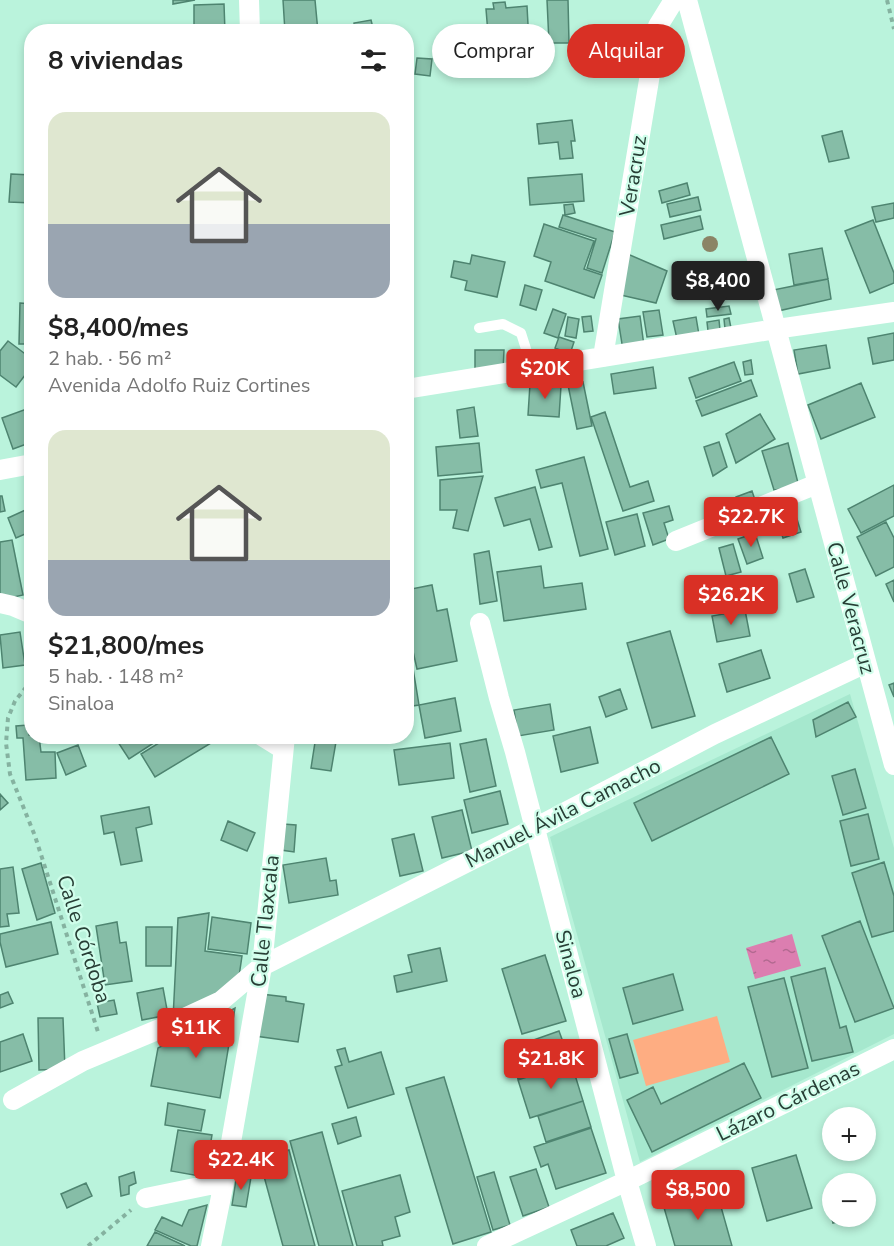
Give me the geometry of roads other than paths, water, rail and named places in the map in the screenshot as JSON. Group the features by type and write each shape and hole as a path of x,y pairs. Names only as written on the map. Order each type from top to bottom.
{"street":[{"path":"249,0 250,24"},
{"name":"Veracruz","path":"603,357 658,26 674,0"},
{"name":"Calle Veracruz","path":"687,0 894,765"},
{"path":"414,387 894,312"},
{"path":"0,470 24,466"},
{"path":"676,541 817,484"},
{"path":"0,603 24,611"},
{"name":"Sinaloa","path":"480,623 646,1246"},
{"name":"Manuel Ávila Camacho","path":"14,1100 61,1073 220,1001 262,966 716,734 866,663"},
{"name":"Calle Tlaxcala","path":"211,1246 262,966 284,744"},
{"name":"Lázaro Cárdenas","path":"487,1246 627,1181 894,1049"},
{"path":"146,1198 224,1182"}],"lane":[{"path":"479,328 503,324 521,333 532,368"}],"water":[{"path":"792,934 801,966 755,979 746,948"}]}
